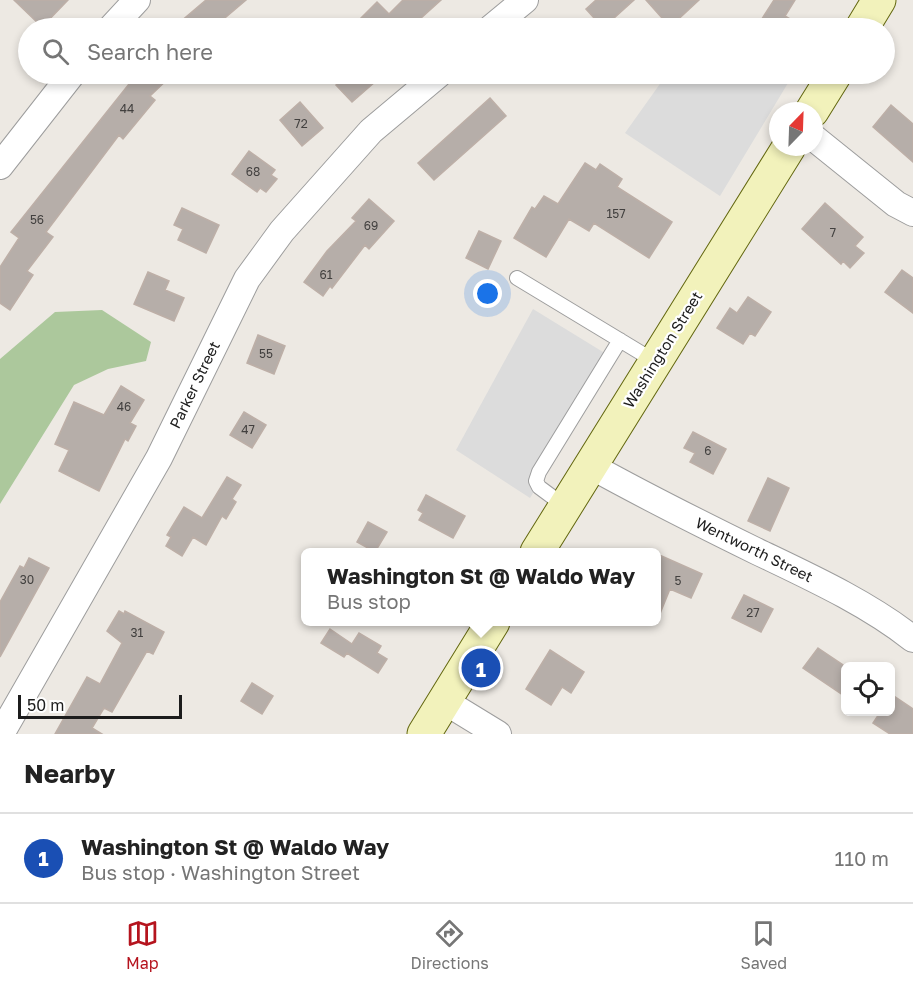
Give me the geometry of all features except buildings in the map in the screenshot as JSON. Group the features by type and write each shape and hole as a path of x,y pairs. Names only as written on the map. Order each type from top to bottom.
{"main road":[{"path":"868,18 879,0"},
{"path":"817,102 828,84"},
{"name":"Washington Street","path":"540,548 783,156"},
{"path":"424,734 490,626"}],"street":[{"path":"120,18 137,0"},
{"path":"503,18 525,0"},
{"path":"0,166 64,84"},
{"name":"Parker Street","path":"1,734 159,458 247,279 282,231 371,131 427,84"},
{"path":"823,145 896,204 913,213"},
{"name":"Wentworth Street","path":"591,466 648,498 815,579 913,639"},
{"path":"444,701 498,734"}],"lane":[{"path":"516,278 656,362"},
{"path":"566,507 539,487 536,482 539,472 620,340"}],"green space":[{"path":"102,310 151,342 146,361 108,369 74,385 0,504 0,359 55,312"}],"shaded area":[{"path":"660,84 787,84 777,102 769,102 769,115 720,196 625,133"},
{"path":"533,309 616,360 530,498 456,450"}],"place":[{"name":"Washington St @ Waldo Way","path":"481,668"}]}
